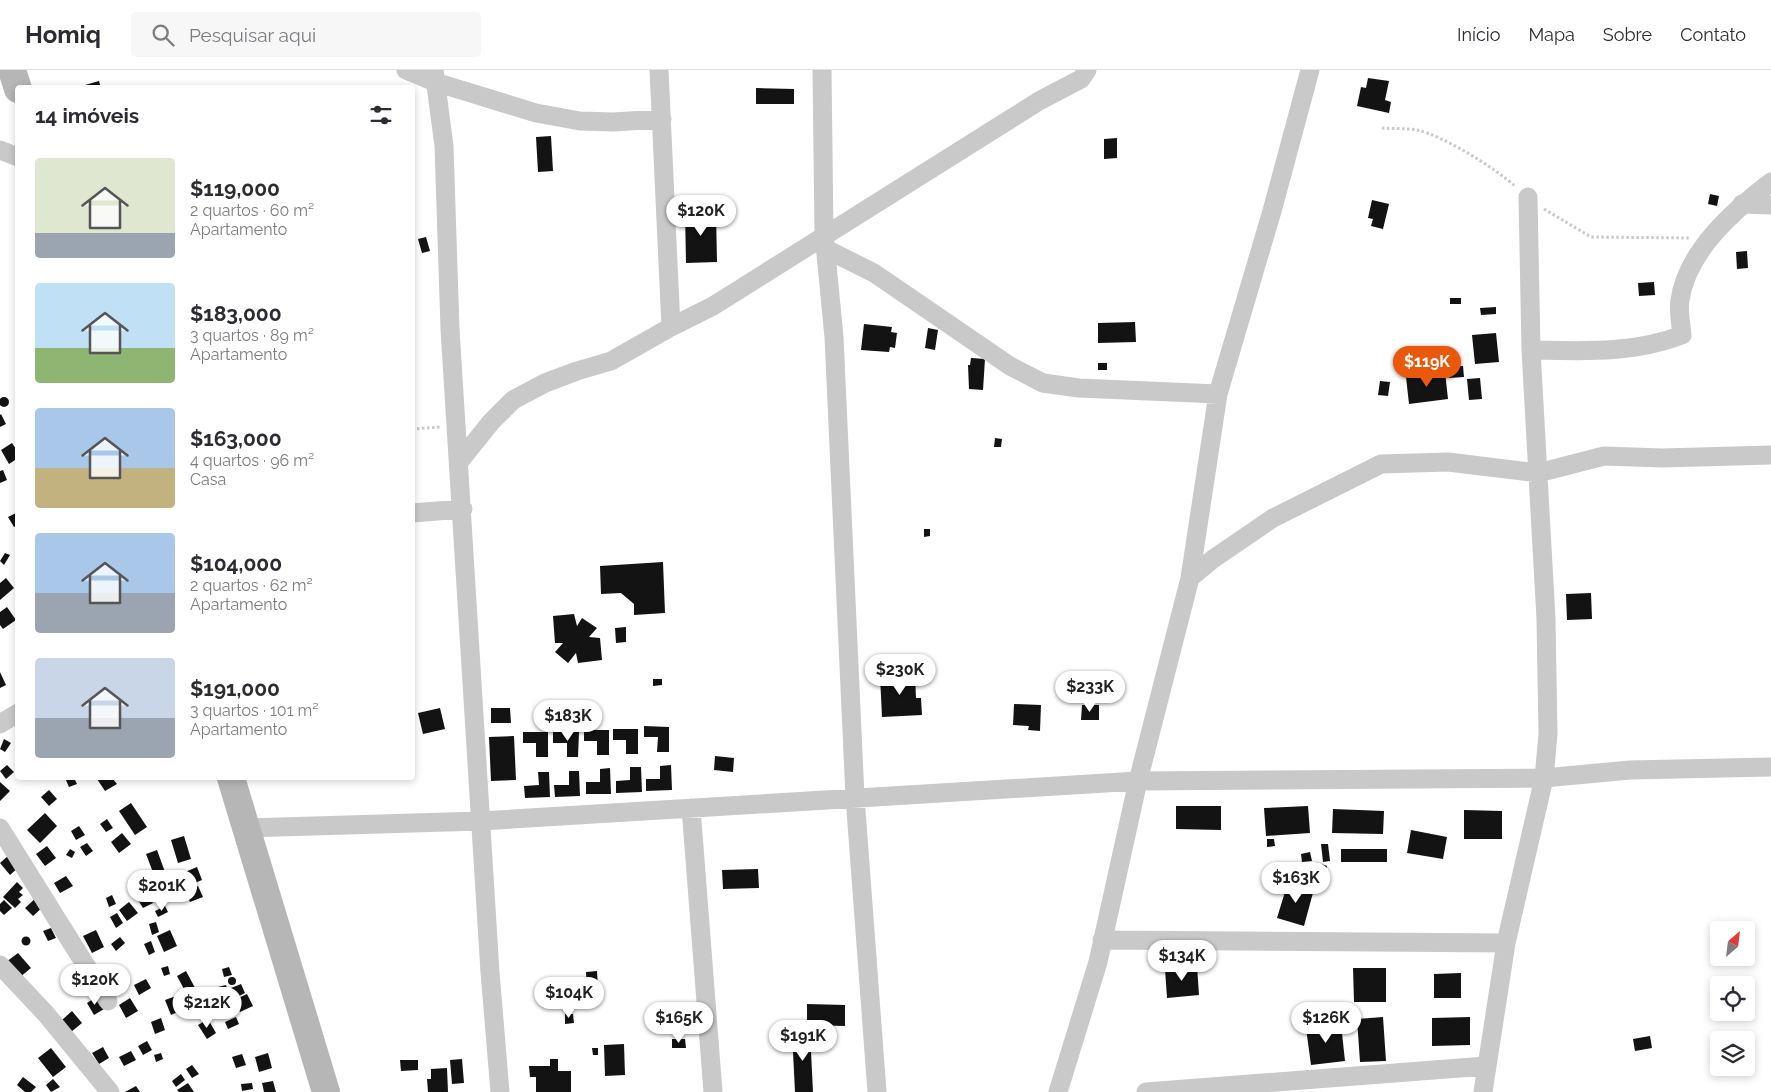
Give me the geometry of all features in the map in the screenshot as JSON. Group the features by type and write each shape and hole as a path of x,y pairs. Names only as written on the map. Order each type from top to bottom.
{"main road":[{"path":"12,70 17,85"},
{"path":"232,780 326,1092"}],"street":[{"path":"406,70 435,76 536,113 580,121 613,122 662,119"},
{"path":"659,70 671,326"},
{"path":"822,70 825,242 834,336 856,797 877,1092"},
{"path":"459,462 491,422 513,400 545,383 576,371 611,362 671,326 712,306 825,242 1039,101 1080,79 1087,70"},
{"path":"1058,1092 1098,962 1138,781 1190,578 1218,394 1272,211 1310,70"},
{"path":"435,76 444,146 450,329 458,422 481,821 500,1092"},
{"path":"0,150 15,156"},
{"path":"1532,350 1617,350 1644,347 1682,335 1680,301 1686,278 1711,235 1742,204 1771,182"},
{"path":"1483,1092 1506,943 1544,778 1548,724 1546,619 1532,350 1528,197"},
{"path":"1742,204 1771,205"},
{"path":"825,242 874,273 1010,366 1043,384 1079,388 1218,394"},
{"path":"1190,578 1213,558 1273,518 1381,464 1448,462 1538,473 1604,456 1662,458 1771,455"},
{"path":"415,513 463,508"},
{"path":"0,724 15,715"},
{"path":"246,828 481,821 1138,781 1544,778 1630,770 1771,767"},
{"path":"691,808 713,1092"},
{"path":"0,828 108,1001"},
{"path":"1102,940 1506,943"},
{"path":"0,965 46,1014 110,1092"},
{"path":"1146,1092 1486,1066"}],"path":[{"path":"415,429 432,428 458,422"}],"building":[{"path":"1368,78 1389,81 1385,100 1391,102 1389,113 1357,106 1361,87 1366,88"},
{"path":"99,81 100,85 85,85"},
{"path":"756,88 794,89 794,104 756,104"},
{"path":"551,136 553,171 538,172 536,137"},
{"path":"1117,138 1117,158 1104,159 1104,139"},
{"path":"1710,194 1719,196 1717,206 1708,204"},
{"path":"1372,200 1389,204 1383,229 1371,226 1373,219 1368,218"},
{"path":"685,212 716,212 717,262 686,263"},
{"path":"426,237 430,251 422,253 418,239"},
{"path":"1747,251 1748,268 1737,269 1736,252"},
{"path":"1654,282 1655,295 1639,296 1638,283"},
{"path":"1450,298 1461,298 1461,304 1450,304"},
{"path":"1496,307 1496,314 1481,315 1480,308"},
{"path":"1135,322 1136,342 1098,343 1098,323"},
{"path":"864,324 892,327 891,332 897,333 895,348 890,347 889,352 861,350"},
{"path":"928,328 938,330 935,350 925,348"},
{"path":"1496,333 1499,362 1475,364 1472,335"},
{"path":"971,358 985,359 983,390 969,389 968,365 970,365"},
{"path":"1098,363 1107,363 1107,370 1098,370"},
{"path":"1463,366 1464,377 1449,378 1448,367"},
{"path":"1445,372 1448,399 1409,404 1406,377"},
{"path":"1480,378 1482,399 1469,400 1467,379"},
{"path":"1380,381 1390,382 1388,396 1378,395"},
{"path":"2,397 6,397 9,402 8,406 2,407 -1,404 -1,400"},
{"path":"0,415 6,424 0,427"},
{"path":"995,438 1002,439 1001,447 994,447"},
{"path":"12,443 15,448 15,460 9,464 1,450"},
{"path":"3,470 7,480 0,483 0,471"},
{"path":"15,514 15,526 14,527 8,517"},
{"path":"924,529 930,529 930,536 924,537"},
{"path":"5,553 10,555 4,565 0,561"},
{"path":"663,562 665,613 634,615 634,604 621,593 601,594 600,566"},
{"path":"6,578 14,588 0,600 0,583"},
{"path":"1591,593 1592,619 1567,620 1566,594"},
{"path":"7,607 15,621 3,629 0,625 0,612"},
{"path":"574,614 577,626 582,618 597,628 589,637 600,638 602,660 578,663 576,653 568,663 555,652 563,643 555,643 553,616"},
{"path":"626,627 626,642 616,643 615,628"},
{"path":"0,672 6,685 0,688"},
{"path":"915,675 916,698 921,698 922,715 882,717 880,676"},
{"path":"653,679 662,679 662,685 653,686"},
{"path":"1014,704 1041,705 1040,731 1028,730 1029,726 1013,725"},
{"path":"1082,705 1099,705 1099,720 1081,720"},
{"path":"440,708 445,729 423,734 418,713"},
{"path":"491,708 510,708 511,723 491,723"},
{"path":"644,726 669,727 669,752 657,752 658,737 644,737"},
{"path":"613,729 638,729 638,754 626,754 626,740 613,740"},
{"path":"584,730 609,730 609,755 597,755 597,741 584,741"},
{"path":"523,732 548,732 548,757 536,757 536,743 523,743"},
{"path":"553,732 579,732 578,757 567,757 567,743 553,743"},
{"path":"514,736 516,780 491,781 489,737"},
{"path":"4,739 11,743 5,752 0,749"},
{"path":"715,756 734,758 733,772 714,770"},
{"path":"7,765 14,772 6,779 0,771"},
{"path":"671,765 672,790 646,791 646,779 660,779 660,766"},
{"path":"630,767 641,767 642,792 616,793 616,781 630,780"},
{"path":"610,768 611,794 586,794 586,782 600,782 600,769"},
{"path":"569,771 579,771 580,796 555,797 554,785 569,785"},
{"path":"538,772 549,772 550,797 525,798 524,786 539,785"},
{"path":"66,780 75,780 77,784 69,787"},
{"path":"98,780 114,780 117,784 105,791"},
{"path":"0,782 10,791 0,801"},
{"path":"49,790 57,799 49,806 41,797"},
{"path":"131,803 147,827 135,835 119,811"},
{"path":"1176,806 1221,806 1221,830 1176,829"},
{"path":"1308,806 1310,833 1266,836 1264,808"},
{"path":"1333,809 1384,811 1383,834 1332,833"},
{"path":"1464,810 1502,811 1502,839 1464,839"},
{"path":"45,813 57,826 40,843 27,830"},
{"path":"107,819 113,828 106,832 100,824"},
{"path":"79,826 85,835 76,840 71,831"},
{"path":"1411,830 1447,837 1443,859 1407,853"},
{"path":"122,833 131,844 119,853 111,842"},
{"path":"184,836 191,859 178,863 171,840"},
{"path":"1267,839 1274,839 1275,846 1267,847"},
{"path":"87,843 93,851 86,856 80,847"},
{"path":"1321,844 1328,844 1330,861 1323,862"},
{"path":"47,846 56,858 45,866 36,854"},
{"path":"70,849 75,852 72,858 66,855"},
{"path":"1341,849 1387,849 1387,862 1341,862"},
{"path":"157,850 165,872 154,875 146,854"},
{"path":"1310,852 1312,861 1302,862 1301,854"},
{"path":"9,855 19,867 10,875 0,863"},
{"path":"1316,862 1327,866 1320,887 1309,883"},
{"path":"197,867 202,880 190,885 185,872"},
{"path":"758,869 759,888 723,889 722,870"},
{"path":"142,875 144,886 135,887 134,876"},
{"path":"66,876 73,886 60,893 54,883"},
{"path":"155,879 159,889 153,892 149,882"},
{"path":"17,882 23,888 19,892 23,895 18,899 21,902 15,908 3,897"},
{"path":"1288,882 1314,889 1304,926 1277,918"},
{"path":"198,886 203,897 190,902 185,890"},
{"path":"161,890 167,902 159,905 154,893"},
{"path":"112,895 116,904 109,907 106,898"},
{"path":"149,895 153,903 143,908 138,900"},
{"path":"38,896 46,904 33,916 25,908"},
{"path":"4,900 12,908 4,915 0,911 0,904"},
{"path":"129,902 138,913 127,921 119,910"},
{"path":"165,906 168,912 158,917 155,911"},
{"path":"117,913 123,923 116,928 110,917"},
{"path":"156,922 159,932 152,935 149,924"},
{"path":"51,928 56,938 48,941 43,931"},
{"path":"96,930 104,947 92,953 83,936"},
{"path":"170,930 177,946 164,952 157,936"},
{"path":"26,937 30,941 26,945 22,941"},
{"path":"120,937 125,943 116,951 111,944"},
{"path":"151,941 155,952 149,955 144,944"},
{"path":"18,953 31,968 19,978 6,962"},
{"path":"168,966 170,974 164,976 161,968"},
{"path":"1197,966 1199,995 1167,998 1165,969"},
{"path":"115,967 123,984 112,989 104,973"},
{"path":"229,967 232,975 224,977 222,969"},
{"path":"1353,968 1386,968 1386,1002 1354,1002"},
{"path":"186,971 201,999 192,1004 177,976"},
{"path":"597,971 598,990 587,990 586,972"},
{"path":"1461,973 1461,998 1434,998 1434,974"},
{"path":"232,977 236,981 232,985 228,981"},
{"path":"146,979 151,988 139,995 134,985"},
{"path":"241,984 245,993 235,998 231,988"},
{"path":"226,985 229,995 217,998 214,988"},
{"path":"247,994 253,1006 240,1012 234,1000"},
{"path":"176,996 182,1010 171,1015 165,1000"},
{"path":"96,997 104,1009 94,1015 87,1003"},
{"path":"130,998 138,1011 126,1018 119,1005"},
{"path":"807,1004 845,1005 845,1026 807,1025"},
{"path":"72,1011 82,1023 71,1032 62,1020"},
{"path":"565,1014 573,1014 574,1023 565,1024"},
{"path":"236,1017 239,1024 228,1029 225,1022"},
{"path":"1383,1017 1386,1061 1360,1062 1357,1019"},
{"path":"1470,1017 1470,1045 1432,1046 1432,1018"},
{"path":"161,1018 165,1030 155,1034 151,1022"},
{"path":"208,1019 216,1033 207,1039 198,1025"},
{"path":"1341,1024 1345,1061 1311,1065 1306,1028"},
{"path":"810,1031 813,1092 795,1092 792,1032"},
{"path":"1650,1036 1652,1048 1635,1051 1633,1039"},
{"path":"672,1039 685,1039 686,1048 672,1048"},
{"path":"147,1041 152,1050 143,1055 138,1046"},
{"path":"624,1044 625,1075 605,1076 604,1045"},
{"path":"103,1047 109,1058 99,1064 92,1053"},
{"path":"51,1048 66,1067 53,1077 38,1058"},
{"path":"592,1048 598,1048 598,1055 593,1055"},
{"path":"131,1051 136,1060 124,1066 119,1057"},
{"path":"161,1053 163,1059 156,1062 154,1055"},
{"path":"268,1053 272,1068 259,1072 255,1057"},
{"path":"242,1054 246,1065 236,1068 232,1057"},
{"path":"462,1059 464,1083 452,1084 450,1060"},
{"path":"550,1059 558,1059 558,1071 571,1071 571,1092 536,1092 536,1077 530,1077 529,1066 550,1066"},
{"path":"400,1060 418,1060 418,1070 401,1071"},
{"path":"192,1065 199,1074 192,1078 186,1069"},
{"path":"447,1068 448,1092 428,1092 427,1079 431,1079 431,1069"},
{"path":"181,1074 185,1080 176,1087 172,1081"},
{"path":"23,1077 36,1087 31,1092 25,1092 17,1085"},
{"path":"53,1079 60,1087 51,1092 46,1085"},
{"path":"273,1081 276,1092 264,1092 262,1083"},
{"path":"188,1083 194,1092 179,1092 177,1090"},
{"path":"252,1083 253,1089 242,1091 241,1084"},
{"path":"136,1086 140,1092 125,1092"}]}
